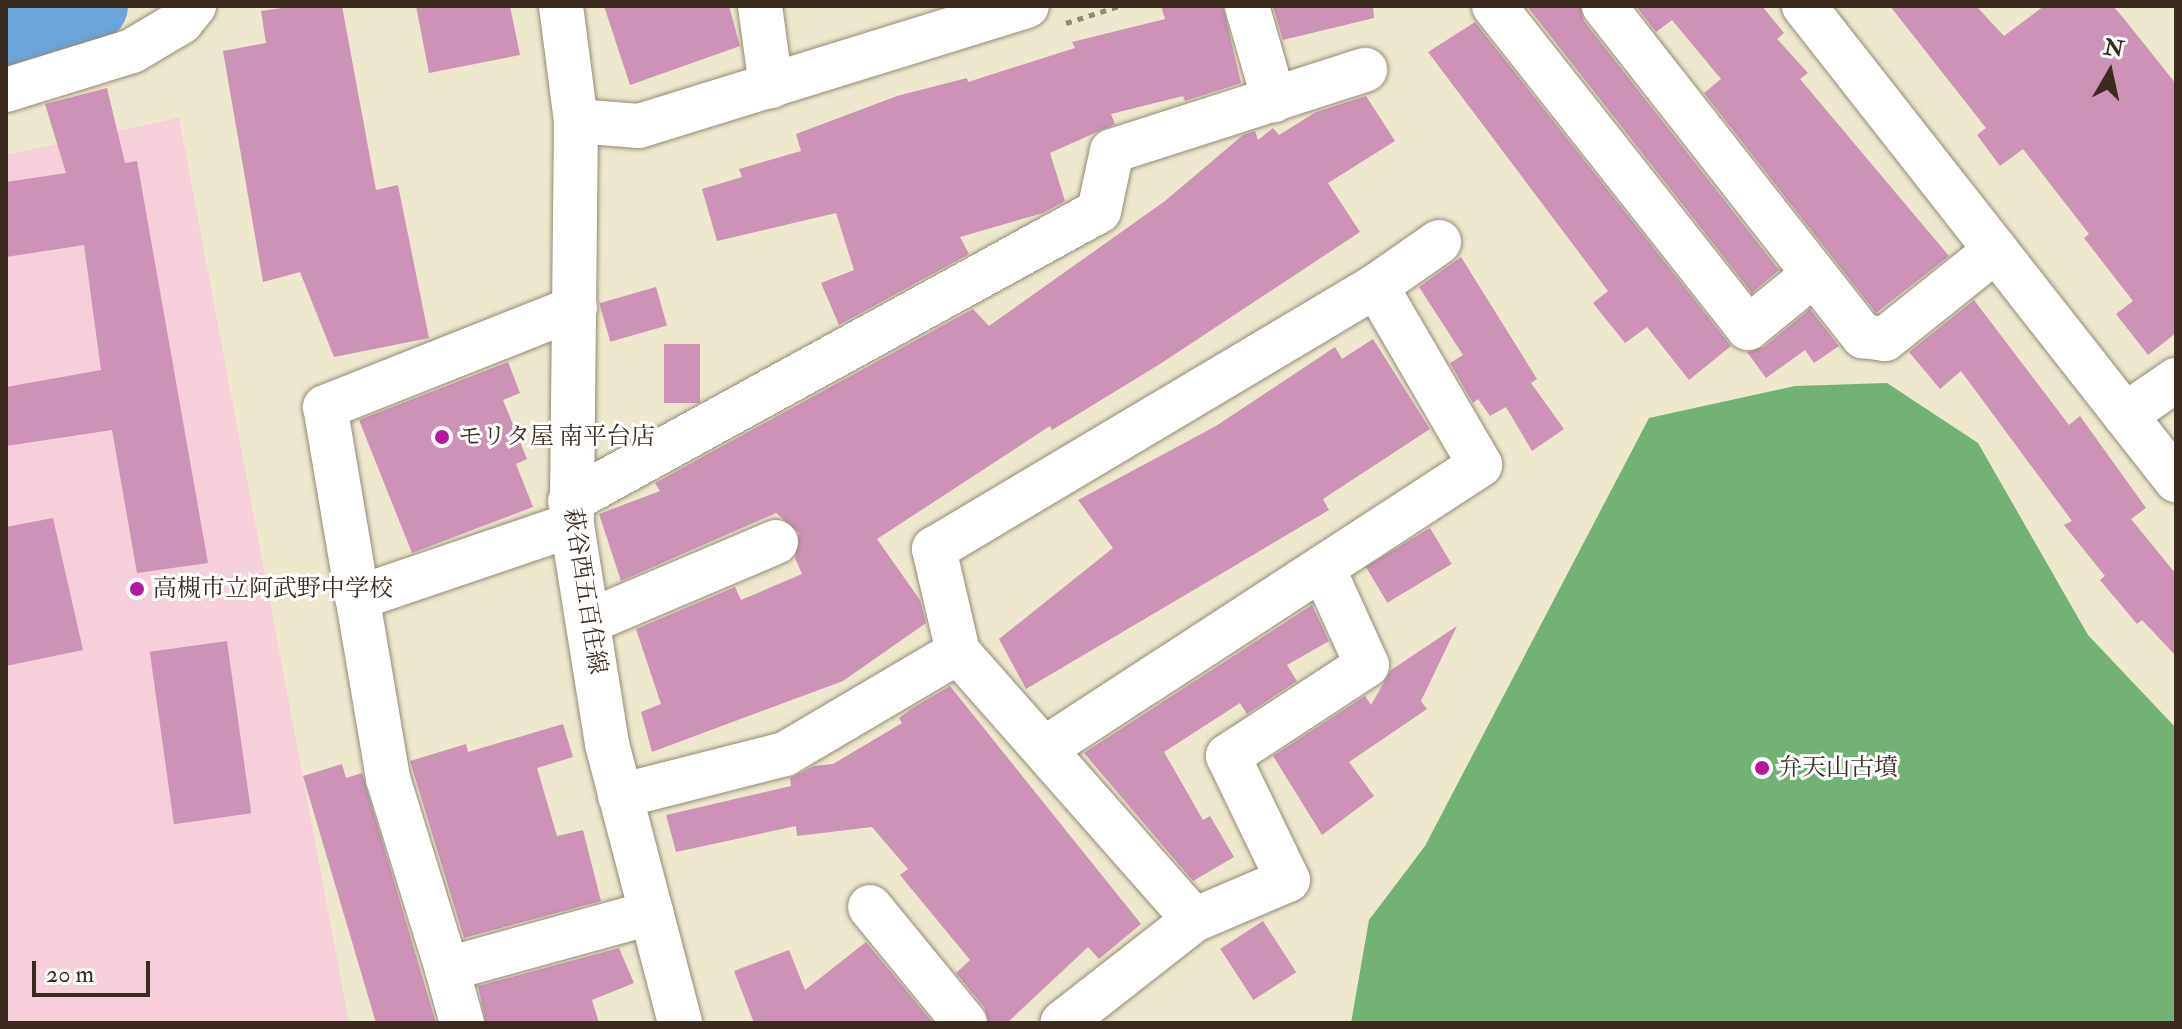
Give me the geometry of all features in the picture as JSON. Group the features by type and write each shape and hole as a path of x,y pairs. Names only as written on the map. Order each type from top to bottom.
{"street":[{"path":"6,90 132,51 181,22 194,6"},
{"name":"萩谷西五百住線","path":"561,6 576,121 571,513 607,744 680,1023"},
{"path":"760,6 771,86"},
{"path":"576,121 639,126 1027,6"},
{"path":"1247,6 1274,100"},
{"path":"1494,6 1748,328 1813,275"},
{"path":"1604,6 1863,336 1885,339 1996,250"},
{"path":"1804,6 2176,480"},
{"path":"357,598 571,513 1099,211 1112,151 1365,70"},
{"path":"1194,920 958,652 934,549 1376,286 1439,242"},
{"path":"1044,749 1480,465 1376,286"},
{"path":"462,1023 388,778 325,407 575,308"},
{"path":"2125,415 2176,380"},
{"path":"590,621 776,542"},
{"path":"1062,1023 1194,920 1288,880 1228,756 1367,665 1323,568"},
{"path":"620,796 785,754 958,652"},
{"path":"870,907 965,1023"},
{"path":"447,969 651,913"}],"shaded area":[{"name":"高槻市立阿武野中学校","path":"179,118 349,1023 6,1023 6,155"}],"green space":[{"path":"1887,383 1978,443 2088,635 2176,728 2176,1023 1351,1023 1369,920 1425,846 1649,418 1795,386"}],"building":[{"path":"296,6 342,6 376,190 398,185 429,338 334,357 300,272 263,282 223,51 266,43 261,11"},
{"path":"416,6 510,6 520,55 429,73"},
{"path":"604,6 729,6 740,46 630,85"},
{"path":"1161,6 1223,6 1241,83 1185,101 1183,96 1111,114 1115,124 1050,153 1065,201 1043,213 960,237 969,254 839,325 821,283 854,270 836,213 717,241 702,189 742,177 739,169 801,151 796,134 897,96 967,78 968,82 1075,48 1072,42 1165,19"},
{"path":"1273,6 1373,6 1374,18 1283,40"},
{"path":"1527,6 1580,6 1584,21 1779,270 1752,293"},
{"path":"1636,6 1762,6 1784,33 1777,39 1808,73 1800,79 1949,256 1876,313 1704,93 1721,79 1672,20 1656,32"},
{"path":"1890,6 1976,6 2004,36 2044,6 2113,6 2176,84 2176,333 2148,355 2116,314 2133,301 2084,238 2089,234 2023,149 2000,166 1977,135 1986,128"},
{"path":"1475,22 1731,346 1689,380 1647,327 1625,343 1593,303 1608,291 1428,52"},
{"path":"107,88 125,163 137,161 208,563 137,573 112,430 6,446 6,387 101,370 84,245 6,257 6,182 66,173 45,104"},
{"path":"1366,96 1395,141 1328,183 1360,232 1160,364 1052,430 1050,426 877,539 920,600 926,623 843,681 652,752 641,712 661,704 636,629 735,587 741,600 802,574 795,558 799,533 776,513 621,581 599,514 660,491 655,483 973,309 989,326 1165,201 1243,135 1255,131 1258,140 1273,128 1279,135 1316,112"},
{"path":"1461,257 1537,379 1531,383 1564,429 1532,451 1506,407 1490,416 1478,399 1473,403 1450,363 1463,355 1419,287"},
{"path":"656,287 667,325 610,342 599,303"},
{"path":"1974,300 2069,425 2080,416 2146,508 2131,519 2176,574 2176,656 2142,620 2137,624 2100,580 2105,576 2064,525 2072,521 1961,371 1940,389 1909,352"},
{"path":"1810,309 1839,346 1814,363 1805,350 1766,378 1747,352 1764,347"},
{"path":"1373,339 1430,429 1323,499 1329,510 1026,689 999,639 1113,548 1078,500 1216,426 1335,347 1342,359"},
{"path":"664,344 700,344 700,403 664,403"},
{"name":"モリタ屋 南平台店","path":"508,362 520,393 503,400 527,459 516,464 533,507 412,553 359,420"},
{"path":"53,518 83,650 6,666 6,527"},
{"path":"1430,528 1452,564 1387,603 1366,567"},
{"path":"1312,605 1329,641 1287,665 1297,681 1247,714 1240,703 1164,752 1203,820 1210,816 1234,857 1193,881 1084,753"},
{"path":"1457,626 1421,701 1427,709 1349,762 1374,796 1322,835 1273,756 1365,696 1371,705 1391,670"},
{"path":"227,641 251,813 174,824 150,652"},
{"path":"950,686 1141,924 1099,959 1088,947 1007,1023 989,1023 984,1007 956,973 970,960 900,875 908,869 872,827 797,836 796,826 676,852 666,815 791,786 790,778 814,766 833,764 902,723 899,718"},
{"path":"563,724 573,757 537,768 557,836 583,830 601,901 464,938 410,761 466,744 468,752"},
{"path":"342,764 346,778 362,773 436,1023 376,1023 303,776"},
{"path":"1263,921 1296,972 1253,1000 1220,949"},
{"path":"866,942 933,1023 754,1023 734,971 789,950 805,990"},
{"path":"619,948 634,983 592,1000 599,1023 486,1023 478,986"}],"waterway":[{"path":"6,36 93,6"}],"place":[{"name":"モリタ屋 南平台店","path":"442,437"},
{"name":"高槻市立阿武野中学校","path":"137,589"},
{"name":"弁天山古墳","path":"1762,768"}]}
